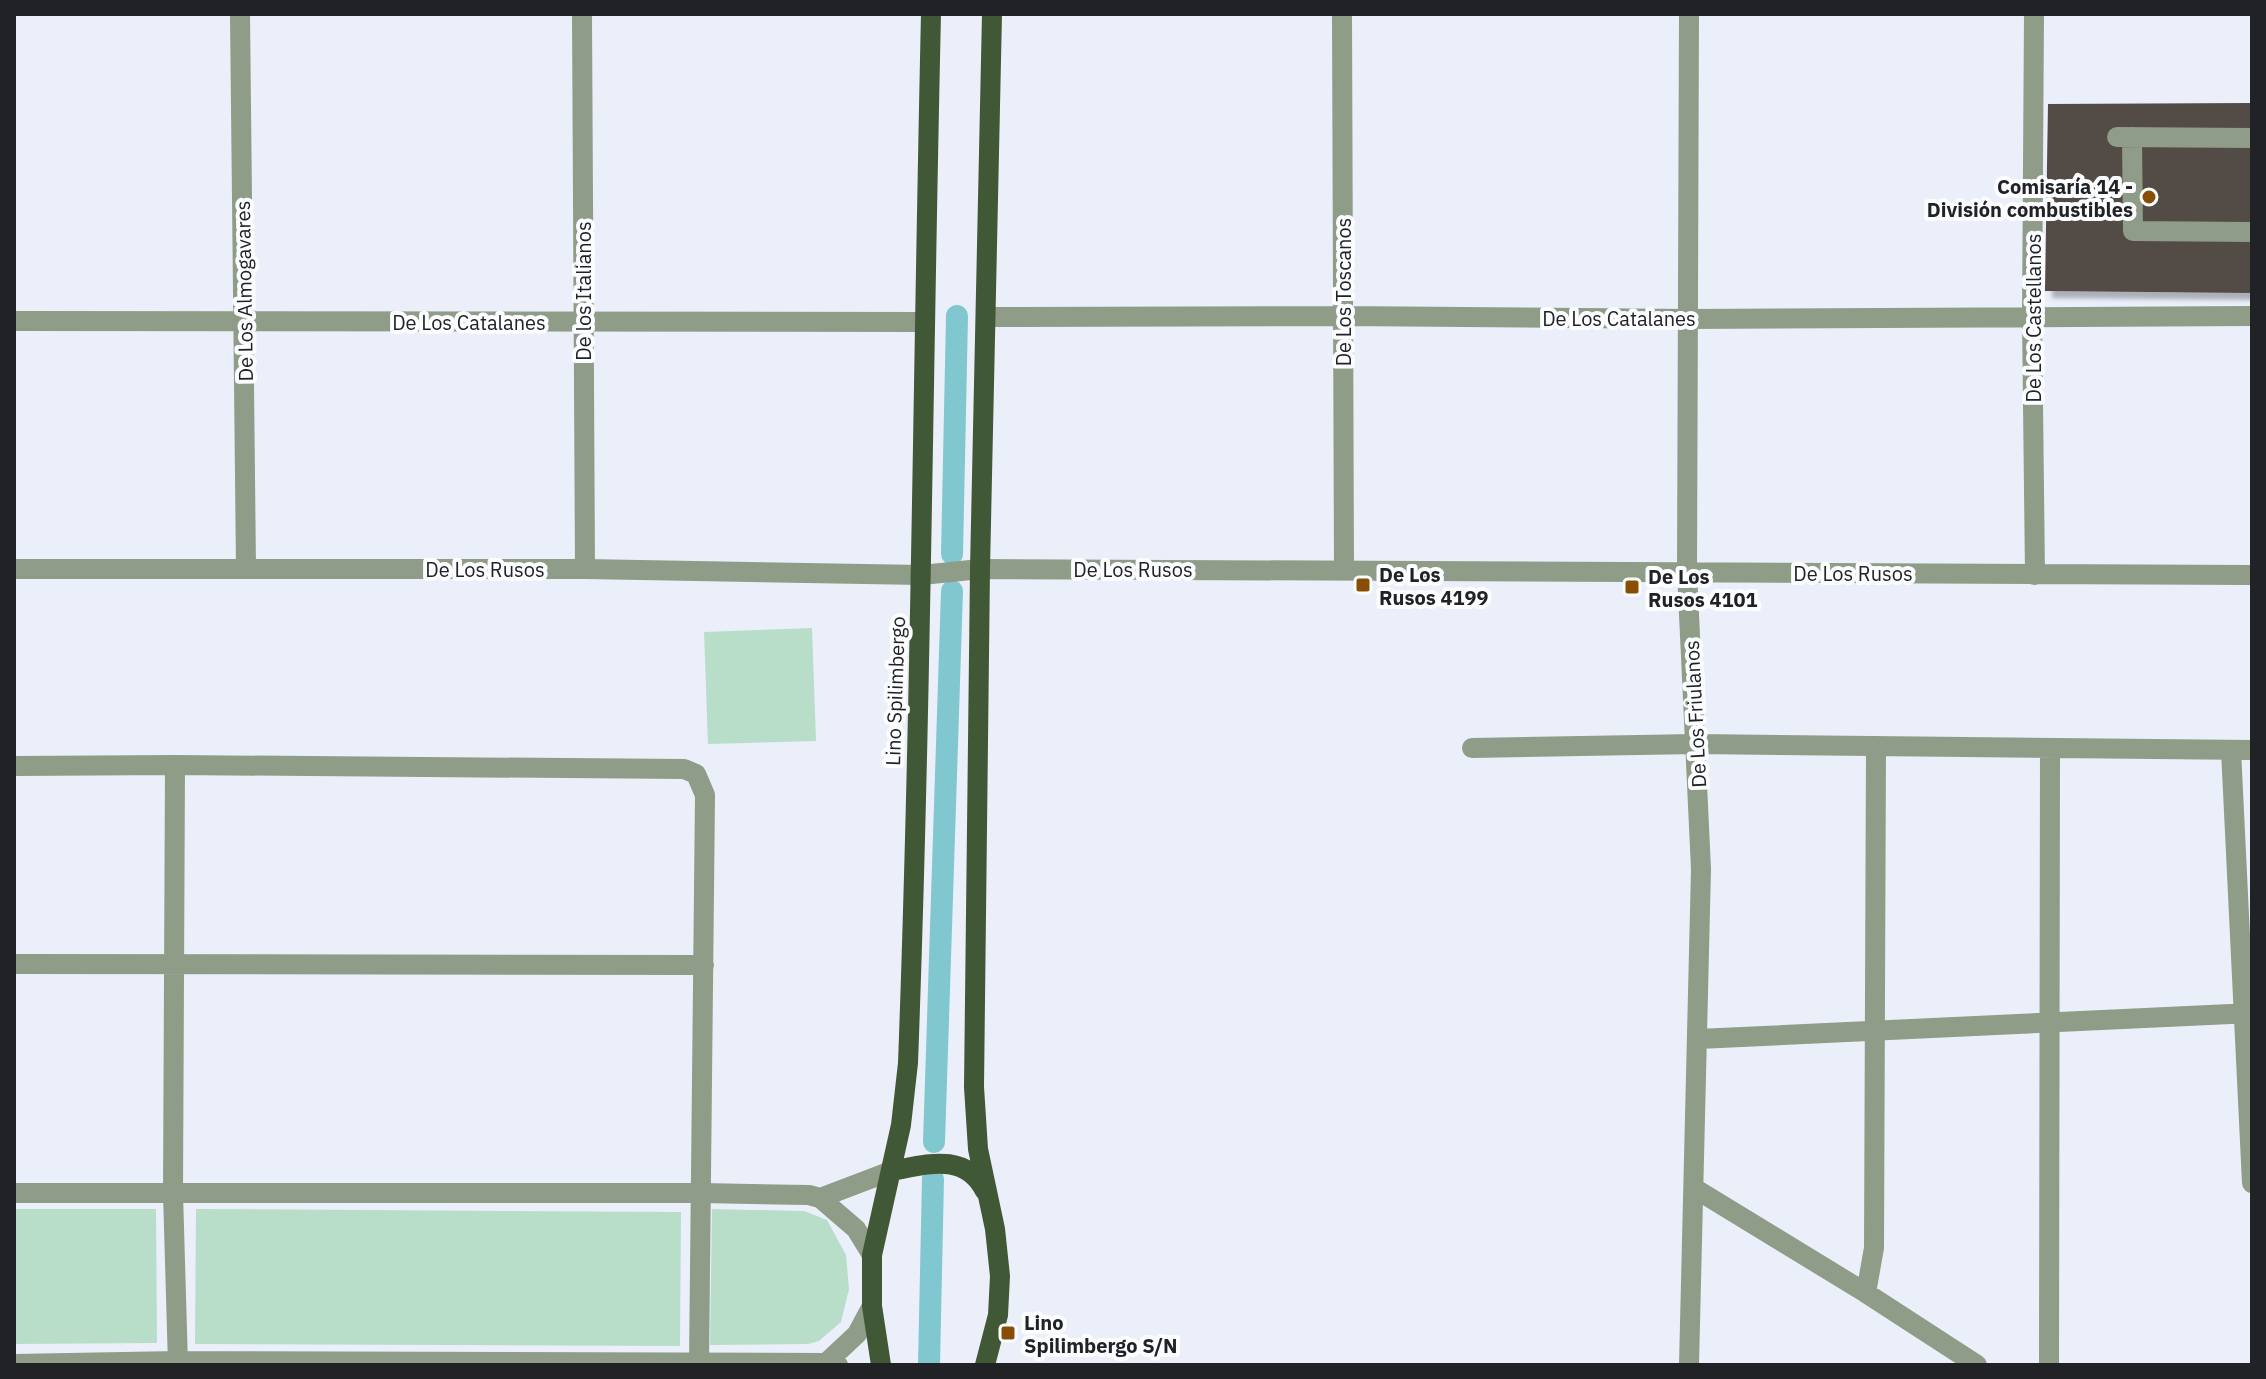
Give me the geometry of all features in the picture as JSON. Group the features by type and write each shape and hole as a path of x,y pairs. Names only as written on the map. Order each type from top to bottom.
{"main road":[{"name":"Lino Spilimbergo","path":"881,1365 872,1306 872,1255 904,1109 908,1076 922,575 931,14"},
{"path":"985,1365 994,1335 1000,1296 998,1252 978,1149 974,1087 980,569 992,14"},
{"path":"891,1171 929,1162 951,1164 974,1176 988,1199"}],"street":[{"name":"De Los Almogavares","path":"240,14 246,569"},
{"name":"De los Italianos","path":"582,14 585,569"},
{"name":"De Los Toscanos","path":"1342,14 1344,570"},
{"name":"De Los Friulanos","path":"1689,14 1687,572 1701,856 1689,1365"},
{"name":"De Los Castellanos","path":"2034,14 2032,318 2035,575"},
{"path":"2252,138 2124,137 2133,231 2252,232"},
{"name":"De Los Catalanes","path":"986,317 1687,319 2252,316"},
{"name":"De Los Catalanes","path":"14,321 924,322"},
{"name":"De Los Rusos","path":"14,569 585,569 922,575 980,569 2252,575"},
{"path":"1472,748 1696,744 2242,750 2252,1183"},
{"path":"1866,1293 1874,1248 1876,746"},
{"path":"2049,1365 2050,750"},
{"path":"175,765 173,1193 178,1363"},
{"path":"14,766 684,769 696,774 705,795 699,1364"},
{"path":"14,964 704,965"},
{"path":"1698,1039 2247,1013"},
{"path":"820,1198 891,1171"},
{"path":"1694,1188 1977,1365"},
{"path":"14,1193 809,1195 820,1198 856,1229 872,1255"},
{"path":"14,1364 832,1364 857,1334 872,1306"}],"green space":[{"path":"812,628 816,741 708,744 704,632"},
{"path":"14,1209 156,1209 157,1343 14,1344"},
{"path":"196,1209 681,1212 680,1346 195,1344"},
{"path":"712,1209 804,1211 827,1220 846,1255 849,1289 841,1322 819,1341 808,1344 710,1345"}],"building":[{"name":"Comisaría 14 - División combustibles","path":"2252,103 2252,293 2045,291 2048,104"}],"waterway":[{"path":"952,554 957,316"},
{"path":"934,1142 952,591"},
{"path":"929,1365 933,1179"}],"place":[{"name":"Comisaría 14 - División combustibles","path":"2149,197"},
{"name":"De Los Rusos 4199","path":"1363,585"},
{"name":"De Los Rusos 4101","path":"1632,587"},
{"name":"Lino Spilimbergo S/N","path":"1008,1333"}]}
